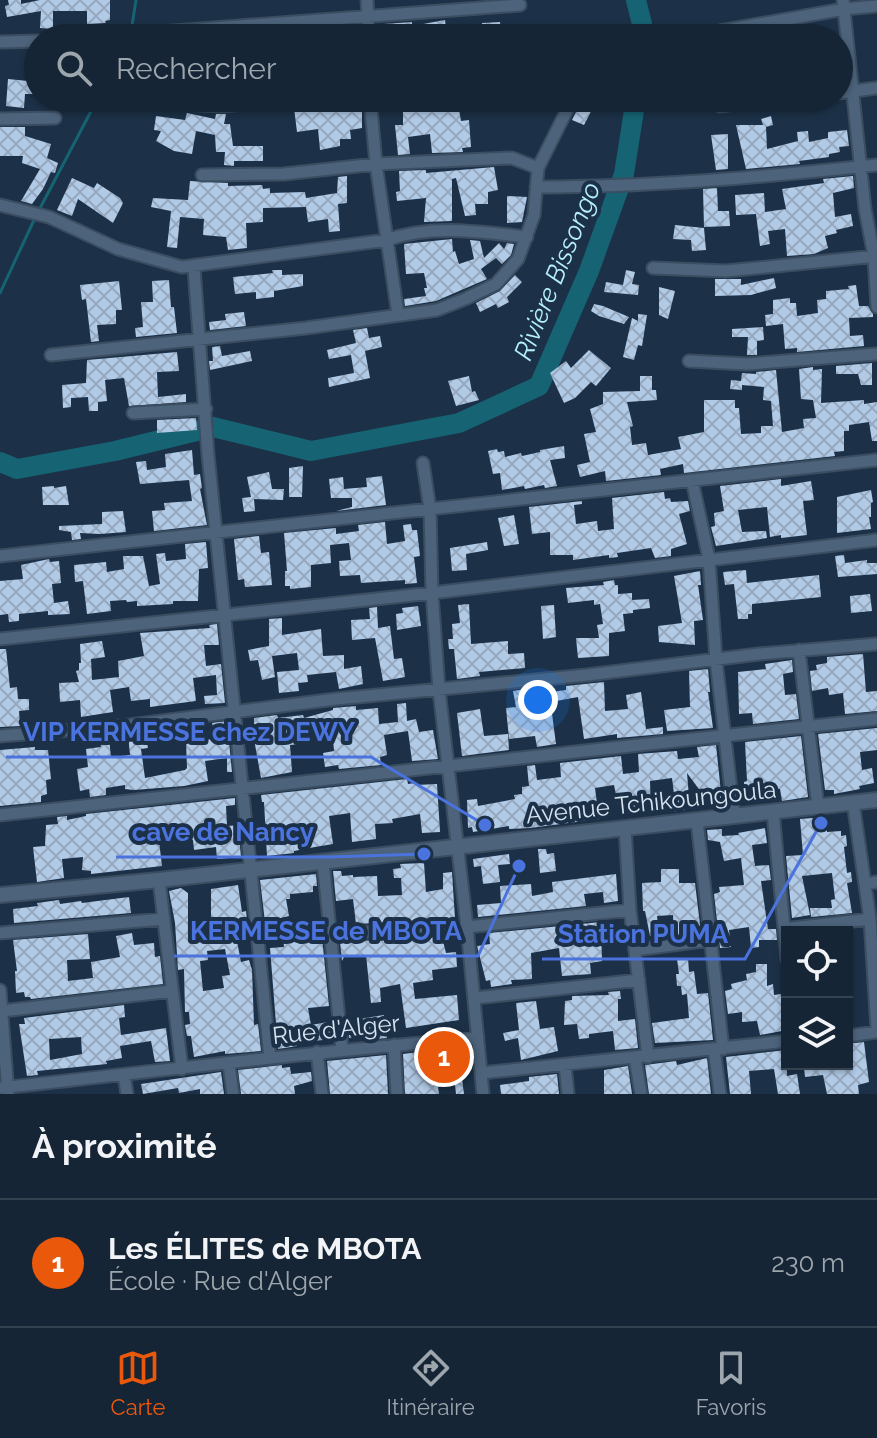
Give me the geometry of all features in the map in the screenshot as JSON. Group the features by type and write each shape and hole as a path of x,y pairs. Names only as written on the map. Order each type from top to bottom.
{"street":[{"path":"367,0 368,24"},
{"path":"844,4 846,24"},
{"path":"752,24 844,4 877,6"},
{"path":"248,24 520,5"},
{"path":"0,42 24,41"},
{"path":"853,82 865,209 876,256 877,307"},
{"path":"854,91 877,88"},
{"path":"371,112 398,315"},
{"path":"51,355 201,341 437,310 496,284 518,259 527,237 534,215 538,168 566,112"},
{"path":"0,119 55,118"},
{"path":"202,175 284,174 376,164 512,158 538,168"},
{"path":"536,187 673,183 877,165"},
{"path":"0,205 49,217 118,249 194,268 387,240 418,231 474,231 527,237"},
{"path":"653,268 726,271 876,256"},
{"path":"194,268 215,531 270,1058"},
{"path":"689,361 747,364 877,354"},
{"path":"133,413 206,409"},
{"path":"0,556 877,460"},
{"path":"423,463 430,509 439,690 475,998 483,1094"},
{"path":"692,480 709,559 716,660 734,816"},
{"path":"0,639 432,593 877,540"},
{"path":"0,736 130,725 236,711 877,644"},
{"path":"799,650 818,807"},
{"path":"0,815 877,719"},
{"name":"Avenue Tchikoungoula","path":"0,895 877,800"},
{"path":"853,802 871,883 870,919 877,1030 853,1035"},
{"path":"773,812 784,926"},
{"path":"697,821 710,940 720,1094"},
{"path":"625,828 630,910 648,1057"},
{"path":"323,861 342,1049"},
{"path":"159,880 182,1069"},
{"path":"332,934 467,927 630,910"},
{"path":"0,933 164,919"},
{"path":"810,926 870,919"},
{"path":"635,950 710,940"},
{"path":"475,998 639,980"},
{"path":"0,990 5,1090"},
{"path":"2,1011 172,991"},
{"name":"Rue d'Alger","path":"5,1090 342,1049 478,1038"},
{"path":"481,1073 781,1042"},
{"path":"394,1045 397,1094"},
{"path":"317,1052 322,1094"},
{"path":"635,1058 641,1094"},
{"path":"229,1064 233,1094"},
{"path":"565,1065 568,1094"},
{"path":"124,1075 127,1094"}],"building":[{"path":"8,0 21,0 21,4 40,0 110,0 110,20 87,24 87,11 53,11 53,24 40,24 41,11 7,17 5,6 9,5"},
{"path":"445,20 446,24 423,24"},
{"path":"8,79 24,81 24,108 6,106"},
{"path":"294,112 362,112 362,128 350,130 351,139 340,139 340,146 320,150 318,129 297,132"},
{"path":"403,112 459,112 461,121 469,120 471,147 462,148 463,152 432,153 430,134 408,137 410,154 398,155 395,125 403,125"},
{"path":"576,112 591,112 584,125 572,120"},
{"path":"187,113 215,119 216,114 226,114 224,124 230,124 233,146 263,146 263,161 234,161 234,166 224,165 225,152 216,152 215,135 196,131 192,154 174,151 156,141 161,131 154,130 156,116 185,120"},
{"path":"771,116 773,125 766,127 767,149 798,141 797,132 808,131 809,142 828,138 828,132 847,130 849,146 839,147 840,152 829,154 829,157 799,161 800,164 746,169 736,125 763,125 761,119"},
{"path":"0,127 25,127 25,136 51,144 47,158 58,163 55,173 51,172 32,204 21,201 40,169 22,163 23,156 0,156"},
{"path":"728,134 728,169 716,170 711,135"},
{"path":"494,167 498,190 488,192 488,204 475,204 476,215 465,216 456,178 452,179 452,221 424,222 426,198 397,201 399,171 426,170 426,173"},
{"path":"347,176 347,203 338,204 340,231 329,232 328,219 308,222 306,207 263,208 263,222 246,223 247,248 228,250 226,237 203,235 204,219 180,217 177,248 167,247 171,211 151,207 153,198 188,200 190,181 228,183 228,186 262,185 263,189 270,188 270,193 305,192 306,198 337,193 338,177"},
{"path":"853,176 854,188 833,193 835,217 851,214 853,226 825,236 828,248 814,254 787,256 785,229 768,231 770,244 760,246 756,214 736,215 735,195 764,193 765,212 786,209 782,189 824,183 823,179"},
{"path":"72,178 94,188 97,183 120,198 123,203 113,223 78,199 72,216 57,210"},
{"path":"717,188 718,211 729,211 730,226 704,227 703,189"},
{"path":"507,196 527,197 522,222 507,223"},
{"path":"675,225 704,228 706,250 692,251 691,240 673,239"},
{"path":"452,239 453,252 459,264 474,259 470,240 480,241 484,258 499,243 504,249 507,243 514,244 511,255 502,264 496,258 481,269 487,279 436,301 405,306 404,299 426,296 424,288 427,288 424,273 406,274 404,244"},
{"path":"272,270 282,270 282,275 303,274 303,286 274,291 274,297 256,299 256,292 235,294 233,277 273,273"},
{"path":"626,270 635,272 632,284 639,285 638,295 604,292 606,282 623,285"},
{"path":"515,275 522,282 507,297 509,302 480,312 476,303 500,291"},
{"path":"774,278 776,288 751,295 715,296 715,279 741,279 741,285"},
{"path":"169,280 177,333 136,337 135,328 143,327 141,302 153,302 152,281"},
{"path":"119,281 122,310 116,310 116,324 97,325 99,341 91,342 86,299 82,300 80,285"},
{"path":"856,285 859,306 868,306 873,314 873,317 849,318 850,336 863,335 864,346 797,352 797,348 785,349 783,324 766,326 765,315 773,314 773,300 790,298 790,303 796,303 797,316 818,313 817,300 826,299 826,291 849,289 848,286"},
{"path":"659,287 675,291 668,319 659,315"},
{"path":"594,304 629,317 624,324 599,316 591,311"},
{"path":"244,312 246,326 210,330 209,322 226,320 225,314"},
{"path":"638,314 647,315 642,346 638,345 634,360 623,357 632,318 638,321"},
{"path":"763,327 764,340 757,341 757,355 747,355 748,337 732,337 732,329"},
{"path":"367,328 369,338 380,336 382,347 365,351 370,378 329,387 328,378 354,373 351,355 329,359 327,350 356,343 353,330"},
{"path":"220,346 222,356 250,351 252,361 210,370 212,347"},
{"path":"589,350 611,368 596,386 591,382 575,398 564,403 550,373 566,361 571,368"},
{"path":"177,352 179,371 157,372 158,397 186,394 186,402 129,406 124,378 105,380 107,401 98,402 98,411 89,411 88,397 71,398 71,407 63,408 62,385 86,383 87,360"},
{"path":"872,363 872,385 861,385 858,374 836,374 836,366"},
{"path":"813,367 813,370 822,369 821,403 877,402 877,441 872,441 869,422 849,425 849,431 844,431 844,451 834,452 835,456 684,473 683,464 660,469 661,475 606,481 605,471 580,477 577,465 590,462 584,434 596,432 590,409 603,404 603,392 640,391 640,376 652,376 652,390 656,390 657,400 627,402 633,426 630,427 632,445 646,443 648,455 681,449 678,437 704,432 704,400 735,400 735,408 739,408 741,434 761,433 761,426 773,426 771,401 763,400 764,387 742,385 742,390 730,389 731,380 741,381 742,373 776,370 782,432 804,428 803,419 816,418 813,400 801,399 799,369"},
{"path":"469,376 472,392 475,391 479,400 456,406 448,381"},
{"path":"196,418 197,430 157,433 157,420"},
{"path":"564,446 565,458 550,460 557,486 502,490 500,473 493,474 488,451 504,451 505,457 521,453 522,456"},
{"path":"192,450 194,475 200,474 207,525 154,531 152,511 165,510 164,503 192,501 189,480 140,484 136,462 146,461 147,470 166,467 165,454"},
{"path":"303,466 302,497 289,497 289,468"},
{"path":"269,472 272,489 284,489 283,500 254,499 255,511 244,512 242,498 251,497 247,477"},
{"path":"382,476 386,505 336,511 352,507 352,498 331,498 329,479 343,477 344,489 367,487 366,478"},
{"path":"781,479 781,486 811,481 814,500 803,501 807,535 770,537 767,507 738,510 742,532 766,531 767,538 716,546 711,527 715,526 714,513 724,511 720,486"},
{"path":"66,486 69,505 43,505 42,487"},
{"path":"871,490 871,529 837,533 837,497"},
{"path":"664,492 665,499 670,498 671,502 688,501 690,511 679,514 687,544 671,549 671,556 655,558 651,548 617,553 618,557 609,558 609,555 573,560 573,555 550,555 550,532 532,534 529,507 582,501 582,504 574,505 576,524 597,521 598,531 614,529 612,498"},
{"path":"123,511 126,532 80,533 81,539 72,540 71,532 59,530 59,526 102,524 102,512"},
{"path":"514,515 519,544 504,546 498,518"},
{"path":"385,522 387,544 405,541 403,525 411,524 412,530 417,530 420,556 414,557 417,583 405,584 405,580 361,583 360,575 340,576 339,561 351,560 349,543 330,545 331,563 311,565 311,587 290,589 290,586 285,586 284,533 336,528 336,534 359,531 358,525"},
{"path":"259,536 261,553 269,552 272,585 245,587 244,579 238,580 234,539"},
{"path":"206,542 208,568 199,569 198,601 137,606 137,601 110,601 111,611 87,614 83,581 75,582 74,565 106,562 107,572 124,569 123,556 143,556 149,586 160,584 156,554 165,553 166,561 186,559 185,544"},
{"path":"487,542 488,550 466,554 467,570 452,571 450,548"},
{"path":"844,555 845,563 867,560 867,563 877,563 877,574 838,577 835,556"},
{"path":"49,559 50,562 59,561 61,583 52,584 54,603 68,601 70,614 48,615 48,611 19,614 19,621 9,622 8,614 0,615 0,581 23,579 21,565"},
{"path":"746,570 747,583 819,575 821,597 752,604 752,614 748,614 748,619 738,619 734,584 725,585 723,572"},
{"path":"700,571 701,585 698,585 703,620 694,621 695,645 659,642 658,626 682,623 674,576"},
{"path":"614,580 618,585 618,594 632,593 632,600 649,599 650,608 623,614 625,631 609,633 609,656 578,658 576,638 599,638 597,625 603,624 600,604 594,605 594,600 568,603 566,588 604,585 603,582"},
{"path":"870,594 872,611 851,613 850,596"},
{"path":"469,604 471,644 508,641 508,654 524,653 525,668 479,672 480,676 457,679 454,649 449,649 448,639 453,639 452,624 460,623 458,605"},
{"path":"554,605 556,637 543,639 541,606"},
{"path":"418,606 421,626 397,630 396,614 403,613 402,608"},
{"path":"377,607 378,628 390,626 394,659 402,658 405,677 383,681 375,638 352,640 351,620 370,619 369,608"},
{"path":"282,618 282,635 321,629 323,656 344,655 344,669 361,666 363,684 339,689 336,672 307,675 308,682 298,683 299,691 279,693 277,672 299,670 297,653 272,656 275,677 262,680 258,660 250,661 248,650 269,646 269,619"},
{"path":"217,624 219,645 204,645 206,666 221,664 225,703 205,704 204,696 217,695 216,675 193,678 196,701 150,707 150,699 131,701 129,687 110,690 113,712 81,717 80,700 60,702 59,683 79,682 76,671 81,663 80,644 102,641 105,657 91,659 92,680 119,677 118,661 144,656 140,633 210,628 209,625"},
{"path":"0,649 6,649 10,688 17,687 18,699 29,699 29,710 19,711 20,726 0,727"},
{"path":"863,654 866,692 877,691 877,711 845,714 843,693 829,695 828,688 812,691 810,671 817,670 816,665 827,663 827,657"},
{"path":"792,660 793,672 783,674 785,695 796,694 799,719 753,724 752,713 739,714 738,672 766,669 765,664"},
{"path":"708,669 713,728 667,731 664,710 690,707 689,671"},
{"path":"604,682 605,711 628,709 626,695 641,692 646,729 663,727 663,734 617,738 617,734 584,739 578,697 551,702 550,692 566,690 566,686"},
{"path":"526,689 529,708 551,706 556,744 537,747 535,736 509,739 506,708 516,707 513,691"},
{"path":"406,703 407,721 416,719 419,732 433,730 438,759 412,761 408,731 384,735 387,755 380,757 381,765 339,769 338,765 325,767 323,753 334,751 332,729 300,735 301,744 290,745 292,772 261,778 254,739 254,718 303,715 304,718 333,708 356,706 356,710 378,708 379,724 398,722 397,704"},
{"path":"480,709 484,736 508,734 509,750 462,756 457,713"},
{"path":"227,721 232,772 227,772 227,758 205,761 208,781 134,790 125,789 125,785 106,788 106,795 90,797 89,789 80,791 77,769 88,767 86,749 101,747 100,739 109,738 111,757 130,755 128,735 145,732 148,748 141,749 145,778 185,770 186,741 215,739 212,723"},
{"path":"877,728 877,750 860,752 862,770 872,768 874,783 834,794 834,790 825,790 818,734"},
{"path":"801,736 808,797 782,801 780,789 760,789 761,802 745,803 745,742"},
{"path":"716,745 722,802 710,804 687,773 689,797 683,798 685,810 670,812 669,803 675,802 672,778 650,781 651,812 631,816 630,809 619,810 614,785 595,788 599,819 473,832 472,827 468,828 467,800 477,799 478,806 515,799 514,795 522,794 522,787 529,786 527,766 535,765 537,780 561,777 560,763 621,756 623,774 639,772 638,754 677,751 678,759 699,757 697,747"},
{"path":"35,747 35,750 48,750 51,779 46,780 47,794 41,796 41,802 0,806 0,750"},
{"path":"407,779 408,784 437,784 440,832 422,833 420,814 392,819 393,823 375,824 376,839 352,842 350,813 329,816 333,844 294,851 293,843 294,853 267,856 261,795","holes":["291,827 293,843 276,845 274,829"]},
{"path":"235,798 235,805 226,806 227,826 238,825 241,857 217,859 216,847 194,850 193,840 179,841 178,832 158,833 162,866 91,874 91,871 82,870 83,857 62,859 64,878 37,882 33,847 45,846 46,825 58,824 57,817 67,816 67,820 86,814"},
{"path":"825,817 827,832 841,831 841,836 846,835 847,846 844,847 847,873 851,872 852,882 847,883 852,913 811,917 810,908 832,908 831,900 835,899 832,873 802,876 810,915 792,918 786,856 803,855 800,819"},
{"path":"765,828 767,843 752,845 755,866 769,865 771,880 761,881 768,929 776,929 777,940 759,940 759,947 751,948 749,927 729,930 731,947 720,948 714,894 720,892 719,887 744,885 741,858 724,861 720,842 708,840 707,830 722,829 722,836"},
{"path":"538,849 546,849 547,854 554,853 556,871 540,873"},
{"path":"509,854 510,864 498,865 500,882 483,884 481,866 474,867 473,859"},
{"path":"424,863 426,892 443,889 443,873 452,872 455,919 356,924 353,899 336,901 333,871 341,871 342,876 377,876 378,896 402,895 401,878 394,878 393,869 401,868 400,864"},
{"path":"661,869 679,869 679,883 695,883 701,933 674,935 673,915 657,916 659,935 650,936 643,911 642,883 661,882"},
{"path":"316,874 317,886 313,886 313,892 290,894 290,899 286,899 289,916 265,922 260,880"},
{"path":"616,874 618,901 604,903 603,892 584,894 586,906 478,917 477,905 501,903 500,886 531,884 532,896 553,892 552,882"},
{"path":"238,885 248,930 235,931 241,962 249,960 252,970 254,1025 258,1024 261,1051 225,1054 225,1051 194,1057 191,1036 187,1036 185,1025 190,1024 189,1012 185,1012 184,969 178,970 169,891 181,888 188,893 188,921 191,921 194,943 211,941 211,889","holes":["225,949 230,975 222,976 224,988 203,991 200,961 208,960 207,951"]},
{"path":"129,897 131,913 14,923 13,909 38,906 37,903 59,900 60,904 82,903"},
{"path":"320,918 329,1006 308,1008 311,1025 328,1022 332,1039 296,1043 297,1046 278,1049 270,948 284,947 283,936 306,933 305,919"},
{"path":"601,922 602,961 590,963 591,974 562,976 559,948 531,953 532,979 511,980 512,984 491,987 490,980 486,981 477,946 490,944 489,933"},
{"path":"132,933 134,945 154,943 155,957 160,956 163,984 31,999 25,997 24,992 16,993 13,940 88,934 90,959 67,960 68,981 93,978 91,962 120,957 116,936"},
{"path":"442,937 446,953 456,952 457,967 432,970 433,980 413,983 415,999 457,995 459,1020 406,1028 400,984 380,988 381,1002 371,1003 366,955 344,957 342,961 340,942"},
{"path":"688,958 689,972 694,971 697,994 708,993 713,1040 655,1043 652,1023 689,1018 687,994 682,995 681,986 677,986 676,974 679,974 677,959"},
{"path":"756,964 767,964 767,986 773,984 774,995 781,994 781,1031 760,1035 757,1021 742,1022 742,1012 728,1014 725,991 732,989 731,984 747,980 746,974 756,972"},
{"path":"620,991 618,1021 635,1019 638,1048 615,1050 613,1031 589,1034 589,1038 579,1039 577,1024 564,1025 565,1001 572,1000 572,996 609,995 608,992"},
{"path":"536,1001 540,1029 554,1027 558,1051 521,1060 518,1038 505,1041 503,1033 519,1030 516,1003"},
{"path":"124,1005 125,1017 119,1018 121,1035 166,1028 170,1061 155,1062 151,1041 120,1046 122,1058 106,1061 107,1064 37,1071 38,1075 27,1076 19,1024 25,1024 24,1018","holes":["81,1037 82,1054 50,1060 49,1039"]},
{"path":"384,1015 387,1038 349,1038 348,1025 360,1024 359,1019"},
{"path":"864,1042 869,1082 858,1085 859,1094 827,1094 823,1075 805,1077 804,1070 853,1070 853,1043"},
{"path":"468,1047 470,1062 460,1063 464,1094 456,1094 455,1085 438,1087 439,1094 405,1094 403,1054 434,1050 435,1056 455,1054 454,1049"},
{"path":"781,1051 781,1070 787,1070 787,1076 797,1074 800,1094 778,1094 774,1069 749,1071 751,1094 730,1094 726,1057"},
{"path":"386,1055 388,1094 330,1094 327,1061"},
{"path":"707,1058 711,1094 649,1094 645,1065 676,1061 677,1065"},
{"path":"282,1065 282,1068 290,1067 291,1074 311,1072 312,1081 294,1086 295,1094 241,1094 238,1070"},
{"path":"628,1066 632,1094 604,1094 604,1070"},
{"path":"221,1072 224,1094 200,1094 200,1089 179,1093 178,1088 143,1094 141,1084"},
{"path":"557,1074 559,1094 501,1094 500,1085"}],"waterway":[{"path":"132,24 136,0"},
{"name":"Rivière Bissongo","path":"636,0 642,24"},
{"path":"38,212 91,112"},
{"name":"Rivière Bissongo","path":"0,462 17,469 115,451 213,427 311,451 459,423 539,386 589,271 624,174 634,112"},
{"path":"0,293 35,218"}],"place":[{"name":"Station PUMA","path":"821,823"},
{"name":"VIP KERMESSE chez DEWY","path":"485,825"},
{"name":"cave de Nancy","path":"424,854"},
{"name":"KERMESSE de MBOTA","path":"519,866"},
{"name":"Les ÉLITES de MBOTA","path":"444,1057"}]}
